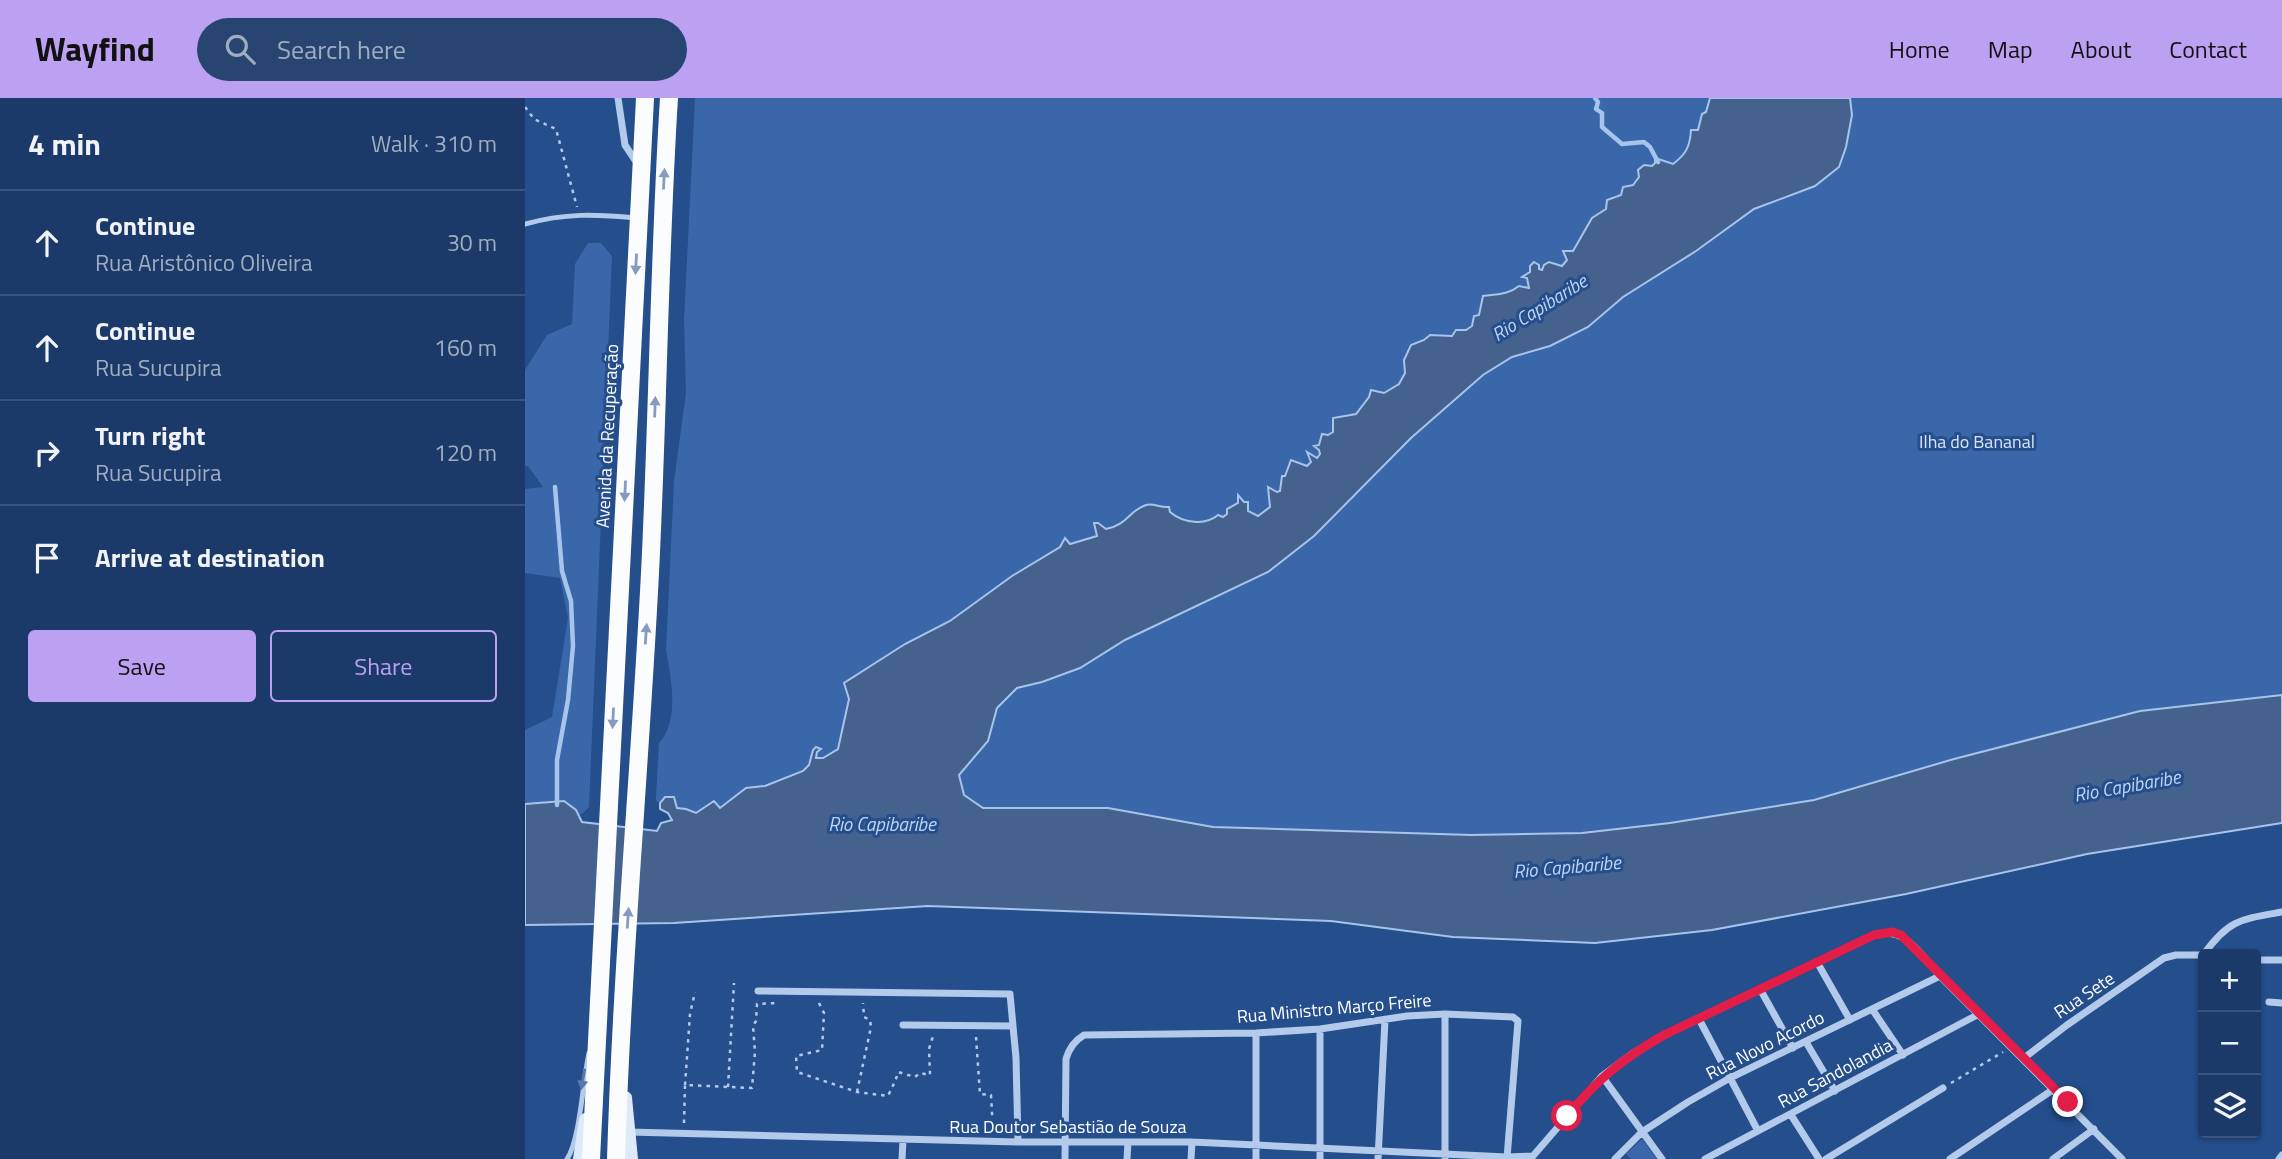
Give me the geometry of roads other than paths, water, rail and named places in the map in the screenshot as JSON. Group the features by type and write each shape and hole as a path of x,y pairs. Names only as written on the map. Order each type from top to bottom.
{"highway":[{"name":"Avenida da Recuperação","path":"591,1159 645,98"},
{"path":"616,1159 620,1051 650,571 660,243 669,98"}],"main road":[{"path":"620,1051 631,1159"},
{"path":"580,1159 596,1060"}],"street":[{"path":"618,98 625,145 641,169"},
{"path":"2207,949 2222,931 2234,923 2249,917 2282,912"},
{"path":"1534,1157 1602,1076 1633,1053 1874,935 1892,932 1901,935 1914,946 1940,976 2122,1159"},
{"name":"Rua Sete","path":"2024,1058 2164,958 2198,954"},
{"path":"2261,960 2282,960"},
{"path":"1817,962 1850,1020"},
{"name":"Rua Novo Acordo","path":"1619,1158 1642,1132 1688,1102 1940,976"},
{"path":"1761,989 1793,1048"},
{"path":"758,991 1010,994 1017,1142"},
{"path":"2269,1002 2282,1003"},
{"path":"1873,1009 1903,1055"},
{"path":"1445,1014 1445,1156"},
{"name":"Rua Ministro Março Freire","path":"1066,1142 1066,1059 1068,1050 1076,1040 1094,1034 1257,1033 1319,1029 1445,1014 1513,1017 1518,1021 1507,1158"},
{"name":"Rua Sandolandia","path":"1705,1159 1979,1014"},
{"path":"1699,1019 1758,1131"},
{"path":"1378,1159 1385,1020"},
{"path":"903,1025 1013,1026"},
{"path":"1319,1029 1320,1159"},
{"path":"1256,1159 1257,1033"},
{"path":"1806,1042 1835,1091"},
{"path":"1602,1076 1662,1159"},
{"path":"1826,1159 1943,1088"},
{"path":"1950,1159 2054,1089"},
{"path":"1790,1115 1819,1159"},
{"path":"2053,1159 2094,1129"},
{"name":"Rua Doutor Sebastião de Souza","path":"628,1132 994,1142 1192,1142 1378,1150 1445,1156 1534,1157"},
{"path":"902,1140 902,1159"},
{"path":"1065,1159 1066,1142"},
{"path":"1127,1159 1128,1142"},
{"path":"1191,1159 1192,1142"}],"lane":[{"path":"525,223 579,214 639,219"},
{"path":"566,1159 574,1147 583,1079 598,1012"}],"water":[{"name":"Rio Capibaribe","path":"1710,98 1850,98 1852,115 1839,167 1815,186 1754,209 1696,251 1623,297 1588,327 1550,346 1512,357 1483,375 1411,438 1314,536 1268,572 1125,640 1080,668 1017,688 997,708 988,741 959,775 964,795 983,808 1108,808 1213,827 1471,835 1582,833 1670,823 1814,800 1954,759 2140,711 2282,695 2282,823 2087,854 1906,894 1712,930 1595,943 1453,937 1331,921 928,906 674,923 525,925 525,804 564,801 576,810 582,822 657,831 661,823 672,820 668,813 660,809 660,803 665,797 674,797 677,808 696,813 714,801 720,808 746,788 765,786 803,771 809,765 816,747 821,749 816,758 823,758 838,749 849,699 844,683 905,644 950,621 1012,576 1060,547 1065,538 1070,544 1097,536 1094,523 1106,529 1114,527 1135,511 1149,505 1169,507 1170,512 1181,519 1201,522 1218,515 1223,517 1227,514 1227,509 1238,503 1238,495 1244,502 1248,502 1248,511 1258,516 1270,507 1268,487 1280,491 1282,476 1285,476 1291,460 1307,466 1311,462 1307,452 1317,458 1319,450 1314,446 1319,445 1322,434 1333,432 1333,418 1356,414 1371,390 1384,393 1399,384 1405,373 1404,360 1411,345 1430,335 1452,336 1456,330 1466,330 1472,326 1474,316 1479,315 1483,296 1506,293 1519,286 1529,288 1527,278 1522,277 1530,272 1530,266 1534,262 1542,270 1549,262 1562,266 1567,260 1563,251 1573,251 1592,218 1606,209 1607,200 1621,195 1623,187 1633,185 1639,177 1638,170 1644,165 1652,166 1655,158 1673,164 1687,150 1691,130 1698,130"}],"waterway":[{"path":"1595,98 1598,102 1596,109 1602,113 1602,127 1622,144 1644,142 1658,162"},
{"path":"555,487 562,571 571,601 573,646 568,700 557,760 557,805"}],"park label":[{"name":"Ilha do Bananal","path":"1977,441"}]}
